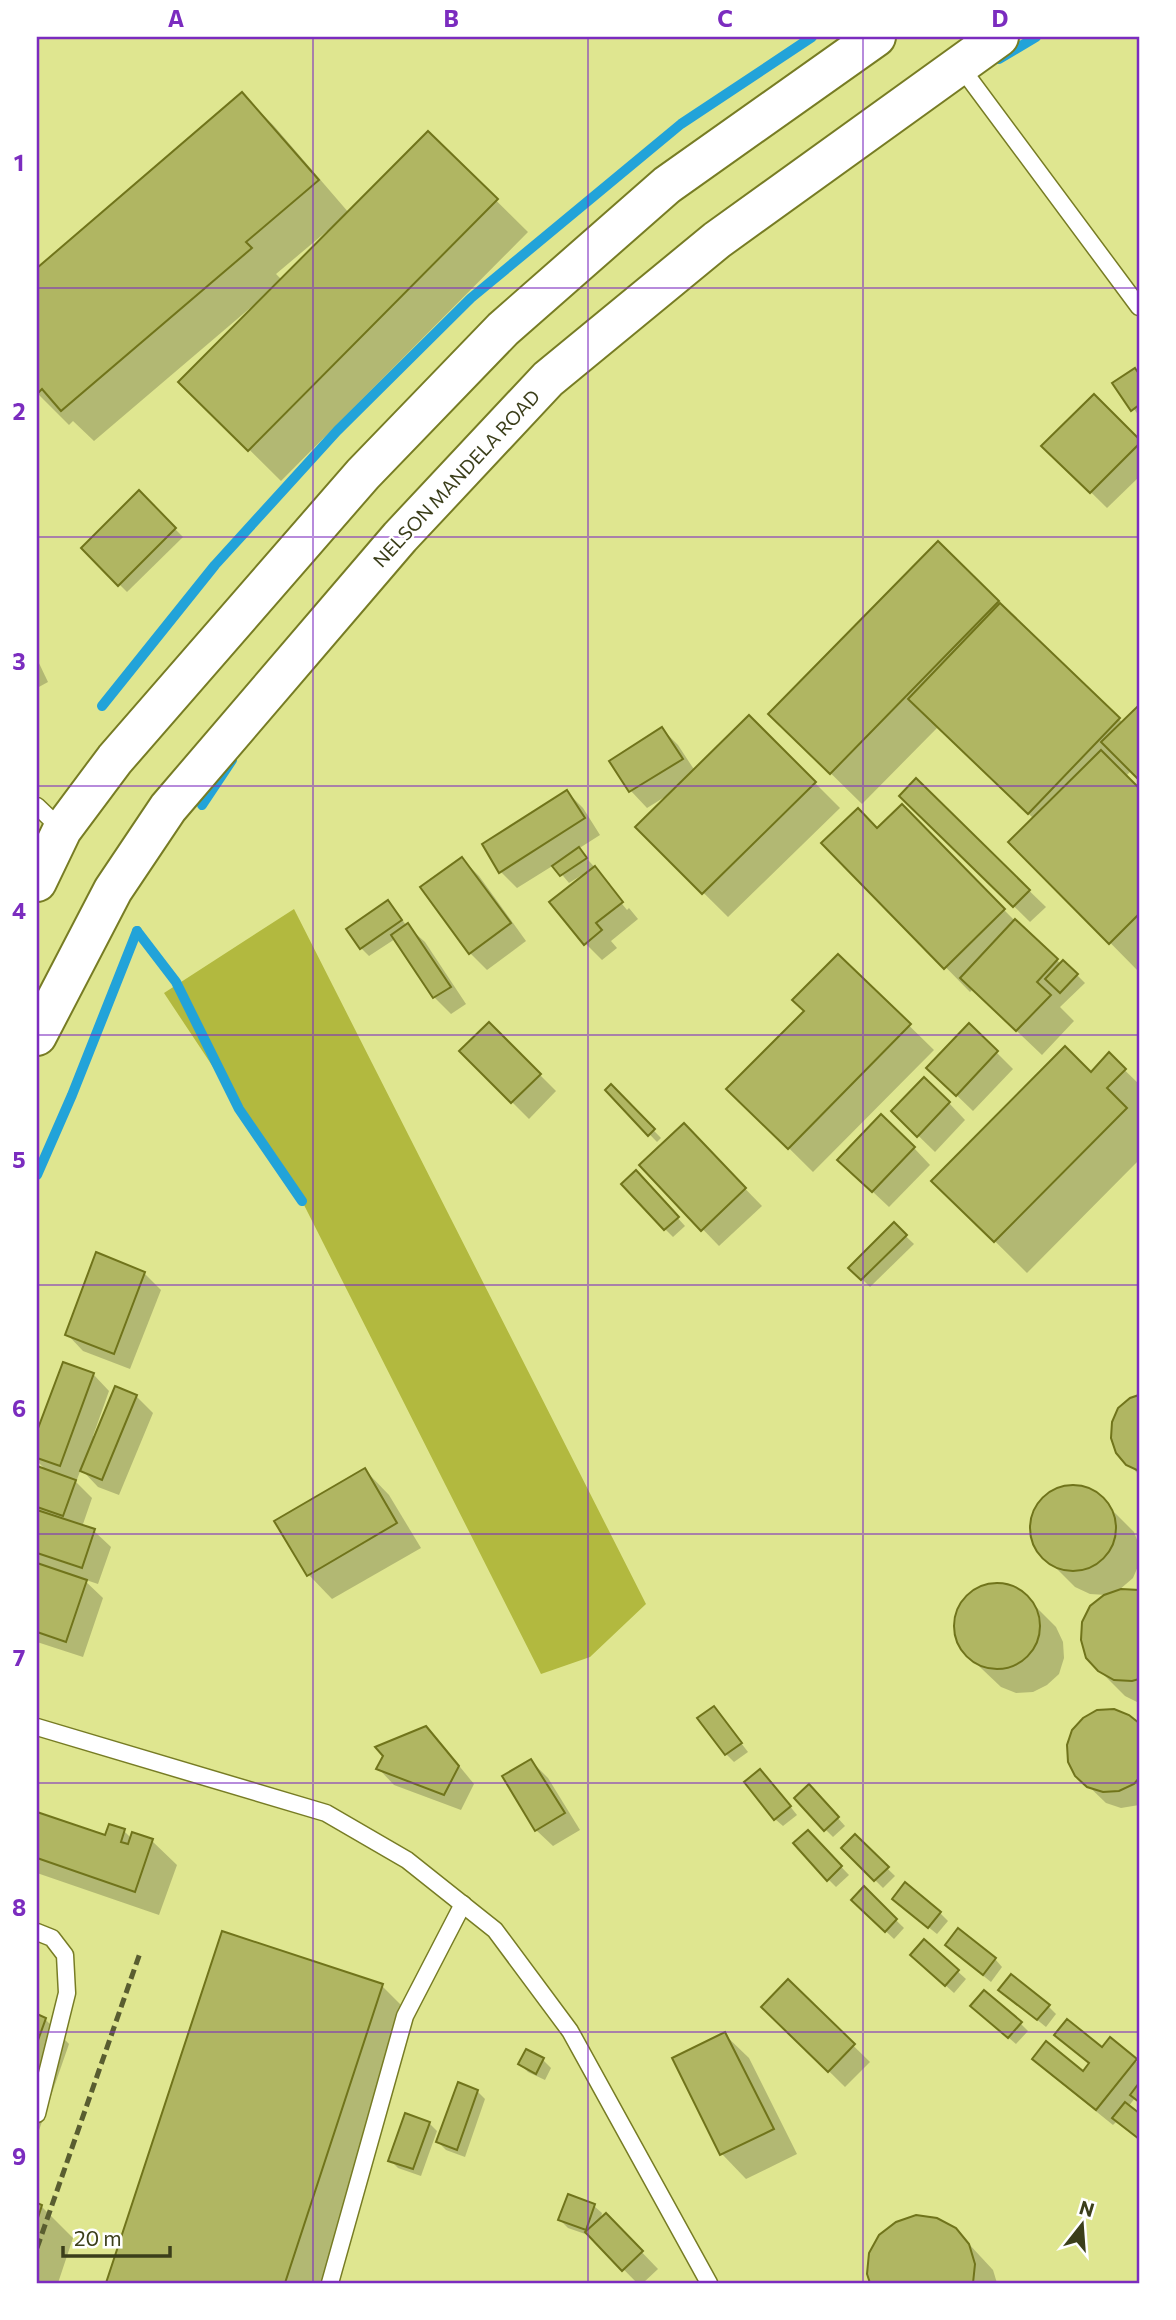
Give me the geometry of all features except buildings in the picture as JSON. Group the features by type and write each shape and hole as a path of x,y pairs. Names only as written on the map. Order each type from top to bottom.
{"main road":[{"path":"37,882 49,818 115,759 363,474 503,329 667,186 876,37"},
{"name":"NELSON MANDELA ROAD","path":"37,1036 113,890 168,808 400,537 548,379 717,240 999,37"}],"lane":[{"path":"960,66 1139,307"},
{"path":"37,1727 326,1813 407,1860 495,1930 570,2031 709,2283"},
{"path":"330,2283 405,2016 463,1905"},
{"path":"37,1932 52,1938 65,1955 66,1993 37,2114"}],"green space":[{"path":"294,909 646,1604 590,1657 541,1674 302,1201 164,993"}],"waterway":[{"path":"102,706 215,565 337,431 471,298 681,124 812,37"},
{"path":"999,59 1036,37"},
{"path":"202,805 232,760"},
{"path":"137,931 176,982 239,1109 302,1201"},
{"path":"37,1175 137,931"}],"railway":[{"path":"37,2248 140,1953"}]}
